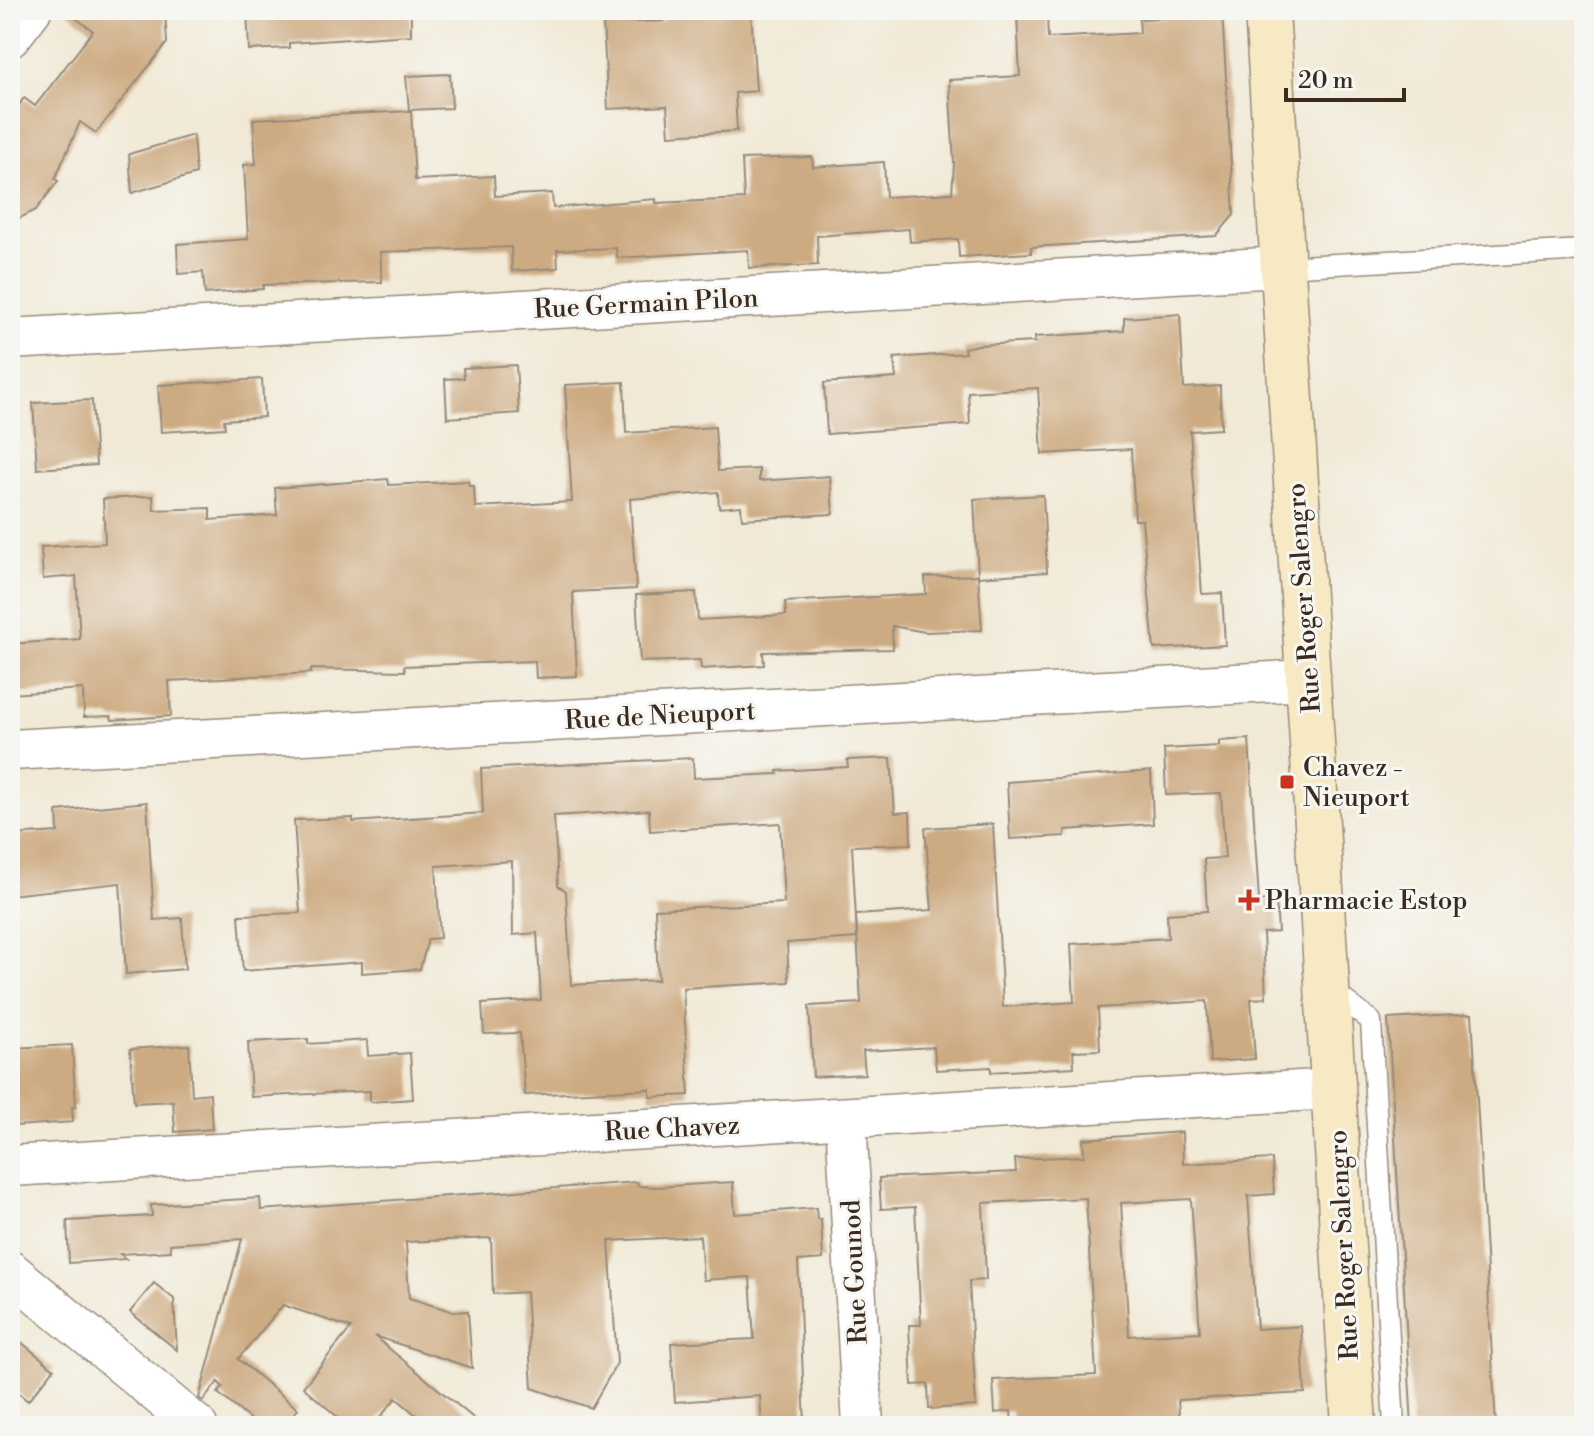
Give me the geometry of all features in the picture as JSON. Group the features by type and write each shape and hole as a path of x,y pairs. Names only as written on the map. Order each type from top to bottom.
{"main road":[{"name":"Rue Roger Salengro","path":"1267,10 1354,1426"}],"street":[{"path":"10,37 31,10"},
{"name":"Rue Germain Pilon","path":"10,339 1282,267"},
{"name":"Rue de Nieuport","path":"10,750 1309,680"},
{"name":"Rue Chavez","path":"10,1166 1334,1089"},
{"name":"Rue Gounod","path":"846,1118 863,1426"},
{"path":"10,1271 197,1426"}],"lane":[{"path":"1282,267 1584,250"},
{"path":"1328,987 1371,1021 1394,1426"}],"building":[{"path":"65,10 165,10 167,43 96,133 80,122 55,179 58,181 36,210 10,223 10,117 24,98 35,106 93,31"},
{"path":"247,10 411,10 411,35 289,43 289,48 249,50"},
{"path":"662,10 751,10 756,91 735,93 737,131 669,135 667,106 608,109 603,23 663,21"},
{"path":"1222,10 1234,215 1216,236 1031,247 1031,253 959,257 958,239 910,242 909,229 817,236 818,265 749,268 748,250 617,258 616,248 557,250 558,268 512,271 511,247 380,252 382,282 263,285 263,289 205,294 203,272 178,274 177,244 248,239 244,165 256,164 253,119 411,111 415,180 494,176 495,196 552,193 553,208 656,199 656,203 744,199 742,159 812,157 813,167 884,162 886,197 952,193 954,163 949,80 1020,76 1017,15 1047,14 1048,38 1140,33 1139,19 1164,18 1164,13"},
{"path":"450,74 452,108 409,110 406,76"},
{"path":"193,135 196,174 132,193 129,154"},
{"path":"1180,314 1184,388 1220,386 1221,429 1190,431 1202,594 1222,593 1225,645 1154,649 1142,520 1135,520 1131,449 1042,454 1038,388 968,392 970,424 827,434 824,383 896,378 894,358 965,353 964,348 1035,342 1035,337 1124,331 1124,318"},
{"path":"516,365 519,413 447,418 445,379 464,378 463,368"},
{"path":"262,379 264,417 224,420 225,428 161,432 158,385"},
{"path":"624,382 626,433 715,427 718,471 759,469 759,481 830,476 833,514 742,519 741,506 719,508 718,492 630,499 636,589 573,592 577,676 536,678 535,661 404,666 405,671 311,669 311,673 169,681 171,716 112,720 111,716 84,717 83,689 10,694 10,644 80,639 76,576 43,579 41,547 105,543 103,499 153,496 154,510 210,508 210,520 277,515 275,488 388,479 389,485 468,481 469,486 474,486 475,507 572,502 565,385"},
{"path":"92,400 96,465 37,469 33,403"},
{"path":"1043,495 1047,572 978,577 974,499"},
{"path":"978,575 982,630 925,632 892,626 893,649 763,652 764,665 701,669 700,660 640,662 636,595 696,592 698,620 786,615 785,602 926,594 925,577"},
{"path":"1249,739 1259,901 1276,899 1278,932 1263,933 1266,998 1251,999 1255,1059 1210,1062 1207,1001 1098,1008 1100,1050 1073,1051 1074,1067 991,1072 991,1067 936,1070 934,1047 863,1051 865,1074 813,1077 809,1006 861,1003 856,915 932,910 925,828 993,824 1003,1007 1074,1002 1071,944 1168,938 1167,914 1207,911 1204,859 1225,858 1221,793 1166,795 1164,749 1219,746 1219,741"},
{"path":"693,758 694,778 848,767 847,760 891,758 895,813 910,812 911,844 852,846 857,938 787,943 789,982 683,988 689,1095 650,1097 650,1089 525,1095 520,1033 484,1034 482,1004 541,1000 537,933 513,935 512,861 436,866 440,938 428,939 420,969 362,973 362,962 243,971 239,915 300,913 294,820 353,818 353,822 483,813 481,769","holes":["649,810 650,831 780,823 784,903 655,909 658,980 571,985 566,891 558,886 554,816"]},
{"path":"1151,771 1153,824 1065,830 1065,836 1010,839 1007,782"},
{"path":"147,802 154,920 182,918 185,969 126,974 120,883 10,895 10,835 58,832 57,811"},
{"path":"1472,1014 1496,1426 1412,1426 1388,1019"},
{"path":"308,1039 308,1044 367,1040 368,1056 410,1053 413,1099 370,1102 370,1091 251,1097 248,1042"},
{"path":"72,1045 76,1107 72,1107 73,1122 16,1126 15,1115 10,1115 10,1048"},
{"path":"189,1045 192,1095 210,1093 212,1129 175,1132 173,1101 134,1103 130,1049"},
{"path":"1182,1132 1183,1164 1272,1159 1274,1194 1248,1196 1257,1329 1301,1326 1305,1393 1178,1400 1180,1426 1012,1426 1011,1411 995,1413 993,1380 1096,1375 1086,1198 983,1203 986,1280 969,1281 976,1406 929,1409 928,1384 912,1385 909,1325 921,1325 915,1207 881,1209 879,1178 1016,1172 1015,1159 1084,1156 1083,1139","holes":["1191,1199 1200,1332 1129,1336 1121,1203"]},
{"path":"637,1182 638,1186 655,1187 733,1182 735,1214 816,1208 817,1219 821,1219 823,1259 798,1261 805,1426 762,1426 760,1396 675,1402 671,1343 754,1339 750,1277 703,1280 700,1236 609,1241 617,1363 591,1408 532,1388 526,1292 493,1294 491,1238 406,1242 409,1298 454,1312 468,1311 472,1368 374,1336 483,1426 429,1426 396,1398 373,1426 348,1426 303,1387 351,1328 283,1305 238,1359 298,1409 285,1426 258,1426 218,1393 223,1387 218,1382 203,1401 199,1398 242,1239 170,1244 171,1251 120,1254 126,1259 69,1263 67,1221 152,1216 151,1205 260,1198 261,1210"},
{"path":"154,1283 174,1299 177,1350 130,1312"},
{"path":"10,1333 54,1369 28,1401 10,1386"}],"place":[{"name":"Chavez - Nieuport","path":"1287,782"},
{"name":"Pharmacie Estop","path":"1249,900"}]}
